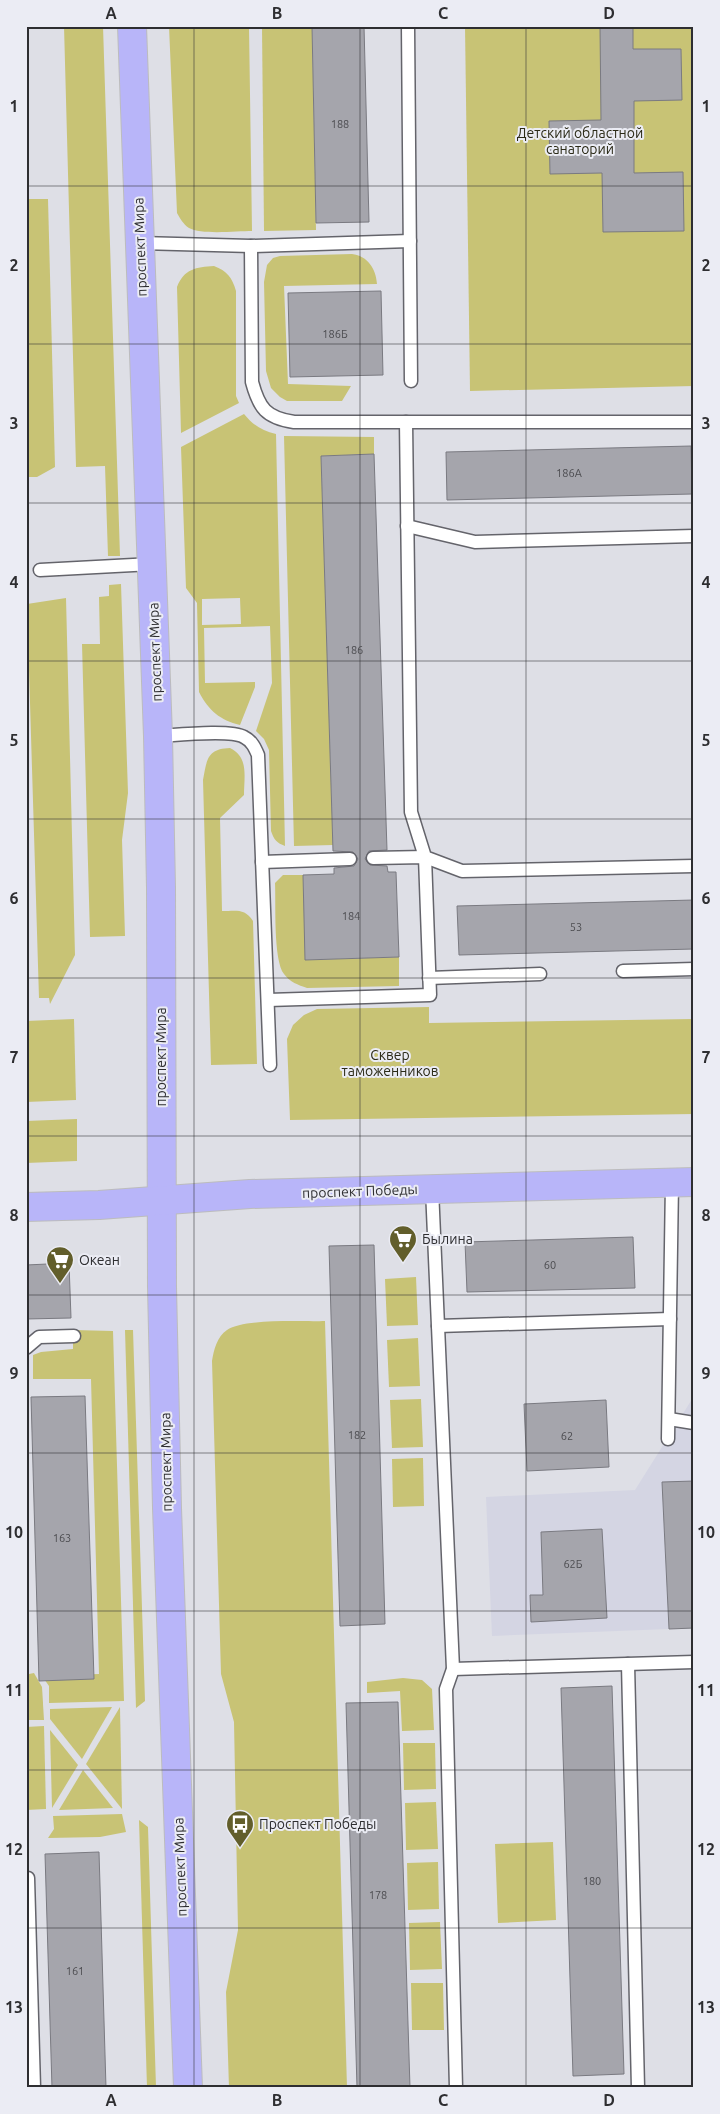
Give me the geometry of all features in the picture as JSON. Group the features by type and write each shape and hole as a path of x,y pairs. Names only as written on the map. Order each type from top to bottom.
{"main road":[{"name":"проспект Мира","path":"132,26 158,736 167,1508 188,2088"},
{"name":"проспект Победы","path":"26,1207 98,1205 250,1194 683,1182"}],"lane":[{"path":"408,26 411,381"},
{"path":"140,243 251,246 410,241"},
{"path":"251,246 252,382 257,400 266,412 279,420 294,422 694,422"},
{"path":"268,1000 430,995 425,857 411,812 406,422"},
{"path":"407,526 475,542 694,536"},
{"path":"40,570 152,564"},
{"path":"158,736 232,733 244,736 254,745 258,755 270,1065"},
{"path":"373,858 425,857 462,871 694,866"},
{"path":"262,862 350,859"},
{"path":"623,971 694,969"},
{"path":"429,978 540,974"},
{"path":"668,1439 670,1319 683,1182"},
{"path":"432,1189 453,1669 446,1689 456,2088"},
{"path":"438,1326 670,1319"},
{"path":"26,1348 39,1338 74,1336"},
{"path":"669,1419 694,1422"},
{"path":"453,1669 694,1662"},
{"path":"628,1664 638,2088"},
{"path":"26,1878 28,1878 34,2088"}],"shaded area":[{"path":"694,1396 694,1628 492,1636 486,1497 635,1490"}],"green space":[{"path":"64,26 103,26 120,556 108,556 105,466 76,467"},
{"path":"169,26 249,26 252,231 210,232 195,230 185,225 177,213"},
{"path":"262,26 312,26 316,230 264,231"},
{"name":"Детский областной санаторий","path":"465,26 694,26 694,386 470,391"},
{"path":"26,199 48,199 55,467 37,477 26,477"},
{"path":"352,254 367,260 373,268 377,284 284,286 288,384 351,386 342,401 287,401 271,388 266,371 264,282 267,265 273,258 280,256"},
{"path":"214,266 228,275 236,291 236,396 239,403 181,433 177,287 183,276 191,270"},
{"path":"244,414 258,427 276,434 285,846 276,841 271,831 269,750 264,739 256,731 272,683 270,626 204,628 205,683 255,682 255,687 240,725 216,714 199,692 197,603 186,588 181,447","holes":["240,598 241,624 202,625 202,599"]},
{"path":"284,436 374,437 374,454 321,456 333,845 294,846"},
{"path":"121,584 128,793 122,840 125,936 90,937 82,644 100,644 99,597 109,596 109,585"},
{"path":"66,598 75,955 50,1004 49,998 39,998 27,604"},
{"path":"230,748 236,752 243,762 245,775 244,795 220,818 222,911 243,912 253,921 257,1064 211,1065 203,780 209,756 217,750"},
{"path":"283,875 303,875 306,960 399,957 399,986 307,988 294,983 286,977 280,967 276,931 275,883"},
{"name":"Сквер таможенников","path":"429,1007 429,1023 694,1019 694,1114 290,1120 287,1039 293,1025 304,1015 317,1009"},
{"path":"74,1019 76,1100 26,1102 26,1021"},
{"path":"77,1119 77,1161 26,1163 26,1121"},
{"path":"416,1277 418,1325 387,1326 385,1279"},
{"path":"274,1321 325,1321 347,2088 229,2088 226,1992 238,1930 234,1722 221,1674 212,1361 218,1340 227,1330 235,1326"},
{"path":"73,1330 113,1331 124,1701 49,1703 49,1686 42,1676 99,1674 91,1379 33,1379 33,1355 41,1352 73,1349"},
{"path":"125,1330 133,1330 145,1701 136,1708"},
{"path":"418,1338 420,1386 389,1387 387,1340"},
{"path":"421,1399 423,1447 392,1448 390,1400"},
{"path":"423,1458 424,1506 393,1507 392,1459"},
{"path":"34,1673 42,1687 44,1720 26,1720 26,1678 29,1674"},
{"path":"403,1678 422,1680 432,1689 434,1730 402,1731 400,1691 367,1693 367,1682"},
{"path":"112,1707 82,1759 50,1719 50,1709"},
{"path":"120,1707 122,1809 86,1764"},
{"path":"44,1726 46,1809 26,1810 26,1727"},
{"path":"50,1730 78,1765 52,1808"},
{"path":"403,1743 435,1743 436,1789 404,1790"},
{"path":"83,1770 113,1808 59,1810"},
{"path":"436,1802 438,1849 406,1850 405,1803"},
{"path":"122,1814 126,1832 100,1837 48,1838 54,1829 53,1816"},
{"path":"139,1820 148,1827 156,2088 147,2088"},
{"path":"553,1842 556,1920 498,1923 495,1844"},
{"path":"438,1862 439,1909 408,1910 407,1863"},
{"path":"440,1922 442,1969 410,1970 409,1923"},
{"path":"411,1983 443,1983 444,2030 412,2030"}],"building":[{"path":"312,26 364,26 369,222 316,223"},
{"path":"600,26 633,26 633,49 681,49 682,100 634,101 634,173 683,172 684,231 603,232 602,173 550,174 549,121 601,120"},
{"path":"381,291 383,375 290,377 288,293"},
{"path":"691,446 692,494 447,500 446,452"},
{"path":"374,454 387,850 369,851 365,859 370,865 387,866 388,872 396,872 399,957 305,960 303,875 334,874 334,868 354,866 358,859 353,852 333,851 321,456"},
{"path":"694,900 694,949 459,955 457,906"},
{"path":"633,1237 635,1288 467,1292 465,1242"},
{"path":"374,1245 385,1624 340,1626 329,1246"},
{"path":"69,1263 71,1318 26,1319 26,1265"},
{"path":"85,1396 94,1679 39,1681 31,1397"},
{"path":"606,1400 609,1467 527,1471 524,1404"},
{"path":"694,1481 694,1628 669,1629 662,1482"},
{"path":"602,1529 607,1618 531,1622 530,1595 543,1595 541,1532"},
{"path":"612,1686 624,2074 573,2076 561,1688"},
{"path":"398,1702 410,2088 357,2088 346,1703"},
{"path":"99,1852 106,2088 52,2088 45,1854"}],"place":[{"name":"Былина","path":"403,1263"},
{"name":"Океан","path":"60,1284"},
{"name":"Проспект Победы","path":"240,1848"}]}
